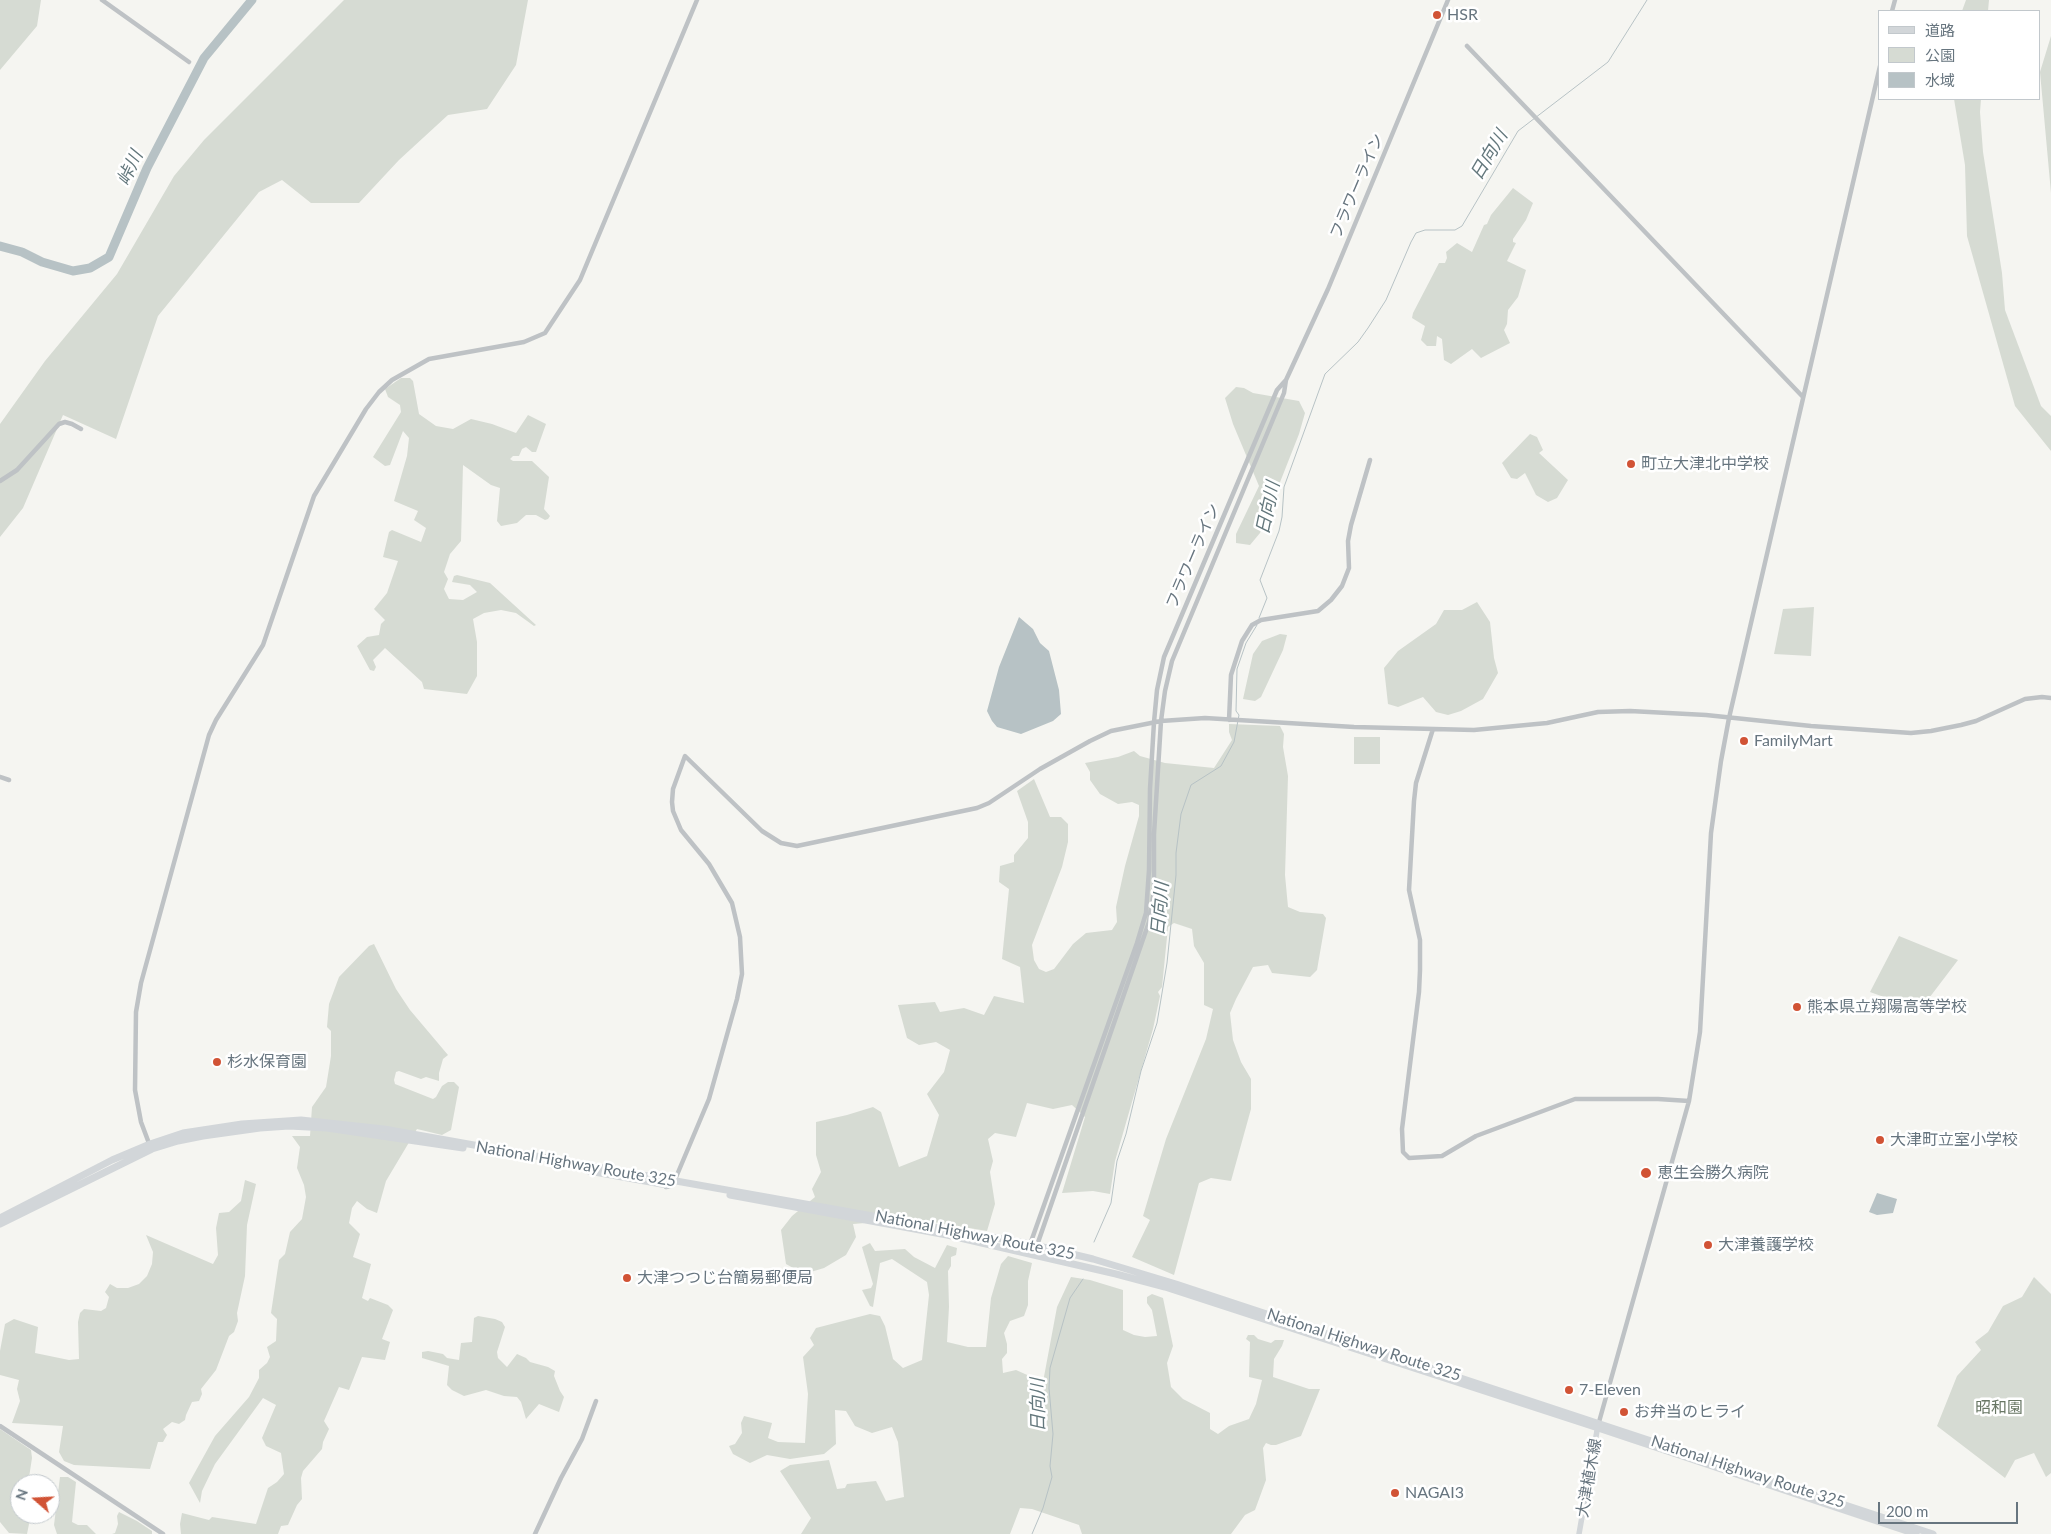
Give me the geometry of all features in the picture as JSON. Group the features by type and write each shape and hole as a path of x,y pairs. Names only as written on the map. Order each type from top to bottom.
{"highway":[{"name":"National Highway Route 325","path":"0,1224 151,1147 183,1133 242,1124 310,1121 384,1129 670,1185 947,1235 1165,1287 1599,1425 1916,1534"},
{"name":"National Highway Route 325","path":"0,1218 112,1160 151,1147"},
{"name":"National Highway Route 325","path":"670,1185 1033,1244 1093,1259 1176,1284 1933,1534"}],"main road":[{"name":"大津植木線","path":"1579,1534 1599,1425"}],"street":[{"path":"102,0 190,62"},
{"path":"151,1147 141,1122 136,1099 136,1012 140,983 209,735 216,720 263,645 314,496 366,409 379,392 392,380 429,359 524,342 546,333 580,280 697,0"},
{"name":"フラワーライン","path":"1033,1244 1149,922 1154,891 1154,834 1161,721 1172,661 1284,393 1286,380 1328,289 1448,0"},
{"path":"1467,46 1803,397"},
{"path":"1599,1425 1689,1101 1702,1002 1712,826 1729,718 1878,75"},
{"name":"フラワーライン","path":"1033,1244 1146,913 1154,722 1157,690 1164,658 1277,390 1286,380"},
{"path":"0,481 17,470 59,424 65,422 81,429"},
{"path":"1229,720 1231,675 1242,641 1252,625 1261,620 1318,611 1332,600 1342,586 1348,568 1348,541 1351,525 1370,460"},
{"path":"670,1185 714,1084 738,993 742,958 736,918 726,890 710,864 681,830 673,811 673,789 685,756 769,836 781,843 797,846 977,808 989,803 1040,769 1110,731 1161,721 1205,718 1433,729 1498,729 1616,710 1911,733 1931,731 1976,721 2025,699 2051,698"},
{"path":"1433,729 1416,783 1414,801 1409,890 1420,940 1420,960 1419,992 1402,1129 1401,1146 1405,1155 1409,1158 1442,1156 1476,1136 1575,1098 1658,1098 1689,1101"},
{"path":"0,777 9,780"},
{"path":"1030,1254 1033,1244"},
{"path":"535,1534 561,1478 582,1439 596,1401"},
{"path":"0,1426 163,1534"}],"green space":[{"path":"0,0 41,0 37,26 0,70"},
{"path":"344,0 528,0 516,65 487,109 448,115 399,160 359,203 311,203 282,180 259,192 158,316 116,439 63,415 23,508 0,537 0,424 45,361 117,274 174,176 204,140"},
{"path":"1966,0 1989,0 1988,10 1962,10"},
{"path":"2051,36 2051,193 2041,83 2041,69"},
{"path":"1954,100 1981,100 1983,152 2002,273 2005,310 2041,406 2051,416 2051,451 2015,406 1967,236 1965,165"},
{"path":"1513,188 1533,203 1526,220 1513,239 1513,242 1516,243 1507,261 1526,270 1518,297 1508,310 1507,324 1504,330 1510,343 1481,358 1472,349 1451,364 1444,360 1442,339 1437,336 1436,346 1427,346 1421,340 1425,326 1412,318 1413,313 1439,263 1445,263 1447,258 1446,252 1457,243 1472,252 1484,225 1487,224 1491,215"},
{"path":"401,378 410,378 413,381 419,414 436,426 453,429 471,419 516,433 528,415 546,424 536,452 532,452 526,447 522,449 519,456 513,456 510,459 513,461 532,461 549,477 544,509 550,516 548,519 545,520 536,515 526,515 517,523 501,526 497,521 500,488 491,485 463,465 461,541 450,554 444,572 448,579 444,589 449,599 463,600 477,592 470,585 452,582 454,576 457,575 490,583 536,625 534,626 516,613 501,610 484,613 473,619 477,642 477,676 467,694 424,689 422,682 385,648 373,660 376,667 374,671 370,670 357,646 367,637 379,635 381,624 385,620 374,609 387,593 398,561 383,557 389,532 392,530 421,542 426,528 414,520 418,511 394,501 407,456 409,438 403,431 390,465 385,466 373,457 401,412 400,405 388,397 385,389"},
{"path":"1236,387 1244,388 1253,393 1299,401 1305,413 1299,434 1260,533 1250,545 1236,543 1236,534 1259,486 1233,424 1225,398"},
{"path":"1530,434 1537,437 1543,450 1539,453 1568,480 1557,498 1548,502 1536,495 1525,473 1517,479 1511,478 1502,463"},
{"path":"1477,602 1490,622 1494,658 1498,673 1483,699 1461,711 1448,715 1436,712 1423,697 1398,707 1388,704 1384,668 1398,651 1436,624 1444,610 1462,610"},
{"path":"1814,607 1811,656 1774,654 1783,609"},
{"path":"1280,634 1287,635 1283,650 1261,697 1255,701 1243,699 1253,654 1262,641"},
{"path":"1229,724 1280,726 1284,734 1283,747 1288,776 1285,875 1288,907 1300,912 1323,914 1326,918 1317,970 1310,977 1272,973 1268,965 1253,967 1230,1013 1233,1040 1241,1062 1251,1079 1251,1109 1231,1181 1211,1178 1199,1183 1174,1275 1132,1257 1150,1220 1143,1216 1166,1139 1206,1039 1213,1009 1204,1005 1204,963 1194,946 1192,929 1174,923 1168,927 1162,987 1158,992 1160,996 1153,1029 1115,1161 1110,1194 1093,1191 1062,1193 1085,1117 1072,1105 1053,1109 1027,1103 1016,1137 995,1133 988,1139 993,1161 990,1172 995,1204 987,1231 903,1217 853,1224 856,1237 846,1255 824,1268 804,1274 786,1264 781,1230 792,1216 815,1197 812,1189 821,1172 816,1155 816,1122 873,1107 881,1112 899,1167 927,1156 939,1115 927,1094 944,1072 950,1050 936,1042 919,1045 907,1038 898,1005 935,1002 940,1012 964,1008 984,1015 994,996 1024,1003 1020,967 1002,959 1009,889 999,882 1000,866 1014,862 1014,855 1028,838 1028,822 1017,791 1034,779 1050,817 1061,817 1068,824 1068,842 1062,867 1032,945 1034,960 1039,969 1046,972 1054,969 1073,944 1086,933 1112,930 1117,922 1116,907 1139,816 1139,805 1132,802 1118,804 1100,794 1090,780 1090,772 1085,763 1118,757 1134,751 1140,756 1165,763 1214,768 1232,740"},
{"path":"1354,737 1380,737 1380,764 1354,764"},
{"path":"1899,936 1958,960 1920,1010 1870,992"},
{"path":"374,944 396,989 410,1010 448,1055 443,1059 439,1081 426,1077 421,1079 399,1071 396,1072 395,1084 433,1099 442,1086 448,1082 454,1082 459,1087 451,1130 442,1135 417,1129 386,1181 377,1213 367,1209 357,1201 352,1208 349,1223 360,1234 353,1257 371,1264 362,1298 368,1301 370,1298 388,1305 393,1310 382,1339 390,1342 385,1360 362,1357 349,1390 339,1387 324,1421 329,1429 322,1449 303,1471 301,1478 302,1499 297,1505 288,1525 281,1526 278,1534 181,1534 182,1513 209,1520 212,1517 256,1524 268,1488 284,1474 281,1453 266,1446 262,1438 276,1405 263,1398 215,1464 202,1491 200,1503 189,1483 215,1436 249,1397 259,1378 259,1370 267,1363 270,1357 267,1347 276,1341 277,1319 271,1313 279,1260 285,1254 290,1232 302,1219 306,1197 304,1185 297,1168 300,1147 292,1136 310,1136 312,1107 326,1087 331,1056 331,1031 327,1027 329,1004 339,977 369,946"},
{"path":"245,1180 256,1184 247,1225 245,1276 237,1313 238,1321 234,1332 229,1336 216,1370 201,1389 202,1394 199,1401 192,1402 185,1420 179,1424 172,1422 163,1429 167,1435 163,1442 158,1442 150,1469 74,1465 64,1461 59,1452 63,1426 12,1423 20,1401 17,1389 19,1380 0,1375 0,1351 5,1324 14,1319 38,1327 35,1353 69,1360 79,1359 78,1322 80,1313 84,1309 101,1311 106,1308 109,1297 105,1292 110,1284 117,1288 128,1288 139,1284 147,1276 152,1264 153,1252 146,1235 213,1264 218,1255 216,1228 219,1213 229,1212 241,1201"},
{"path":"870,1243 875,1251 905,1249 914,1257 935,1268 947,1245 957,1248 956,1255 951,1257 951,1266 948,1271 949,1307 947,1342 968,1347 986,1347 991,1298 1001,1264 1008,1256 1032,1263 1028,1281 1028,1305 1024,1316 1010,1321 1004,1333 1007,1353 1002,1359 1003,1373 1016,1370 1043,1382 1057,1307 1071,1277 1090,1280 1123,1290 1123,1330 1134,1335 1145,1337 1157,1336 1152,1310 1147,1303 1147,1297 1152,1294 1163,1298 1173,1346 1167,1363 1171,1387 1183,1399 1210,1413 1210,1429 1218,1434 1229,1426 1249,1419 1256,1404 1262,1380 1249,1377 1250,1342 1246,1339 1248,1335 1254,1335 1258,1339 1271,1343 1275,1340 1284,1340 1274,1359 1273,1377 1309,1389 1320,1389 1301,1436 1276,1445 1266,1443 1263,1448 1266,1480 1255,1510 1245,1515 1231,1534 1082,1534 1079,1525 1032,1509 1020,1508 1010,1534 801,1534 811,1518 780,1471 790,1465 829,1460 837,1489 845,1488 847,1484 876,1481 886,1501 904,1497 898,1442 892,1427 872,1433 855,1426 846,1411 835,1410 836,1444 824,1454 790,1459 767,1455 750,1463 733,1454 729,1446 735,1444 742,1433 741,1423 744,1416 772,1423 768,1438 778,1442 805,1443 808,1394 803,1357 814,1345 810,1338 816,1328 870,1314 880,1316 885,1326 893,1359 903,1368 922,1360 929,1295 927,1282 892,1259 880,1263 873,1307 870,1306 862,1290 871,1288 873,1284 862,1247"},
{"name":"昭和園","path":"2034,1277 2051,1294 2051,1473 2046,1477 2034,1453 2015,1460 2005,1478 1937,1426 1957,1376 1981,1350 1975,1342 1988,1332 2003,1306 2022,1297"},
{"path":"478,1316 495,1319 502,1322 505,1327 497,1352 498,1358 507,1367 517,1354 530,1362 555,1371 554,1376 564,1397 559,1412 539,1404 526,1419 521,1402 517,1397 504,1396 486,1390 464,1396 447,1385 449,1366 422,1358 422,1352 428,1351 459,1360 461,1343 472,1342 474,1318"},
{"path":"0,1429 31,1450 32,1458 30,1474 10,1474 10,1524 29,1524 27,1534 9,1533 0,1522"},
{"path":"60,1477 68,1477 76,1482 72,1522 78,1525 87,1525 96,1534 57,1534 54,1525 60,1524"},
{"path":"119,1512 152,1531 152,1534 112,1534 115,1533 118,1524 117,1516"}],"water":[{"path":"1019,617 1033,629 1040,643 1049,651 1059,690 1061,714 1053,721 1021,734 997,727 987,711 999,667"},
{"path":"1877,1193 1897,1199 1893,1213 1877,1215 1869,1212"}],"waterway":[{"name":"峠川","path":"0,246 22,252 42,262 73,271 90,268 109,257 147,168 204,58 252,0"},
{"name":"日向川","path":"1259,618 1267,598 1260,580 1279,531 1284,487 1325,374 1358,342 1368,328 1386,300 1416,233 1425,230 1455,230 1462,226 1518,131 1608,62 1647,0"},
{"name":"日向川","path":"1094,1242 1111,1203 1117,1161 1126,1134 1141,1071 1157,1023 1167,963 1181,814 1191,785 1221,766 1234,742 1239,715 1236,711 1237,669 1246,643 1257,625"},
{"name":"日向川","path":"1032,1534 1043,1508 1052,1477 1050,1466 1053,1434 1049,1388 1050,1368 1070,1298 1083,1279"}],"place":[{"name":"HSR","path":"1437,15"},
{"name":"町立大津北中学校","path":"1631,464"},
{"name":"FamilyMart","path":"1744,741"},
{"name":"熊本県立翔陽高等学校","path":"1797,1007"},
{"name":"杉水保育園","path":"217,1062"},
{"name":"大津町立室小学校","path":"1880,1140"},
{"name":"恵生会勝久病院","path":"1646,1173"},
{"name":"大津養護学校","path":"1708,1245"},
{"name":"大津つつじ台簡易郵便局","path":"627,1278"},
{"name":"7-Eleven","path":"1569,1390"},
{"name":"お弁当のヒライ","path":"1624,1412"},
{"name":"NAGAI3","path":"1395,1493"}]}
